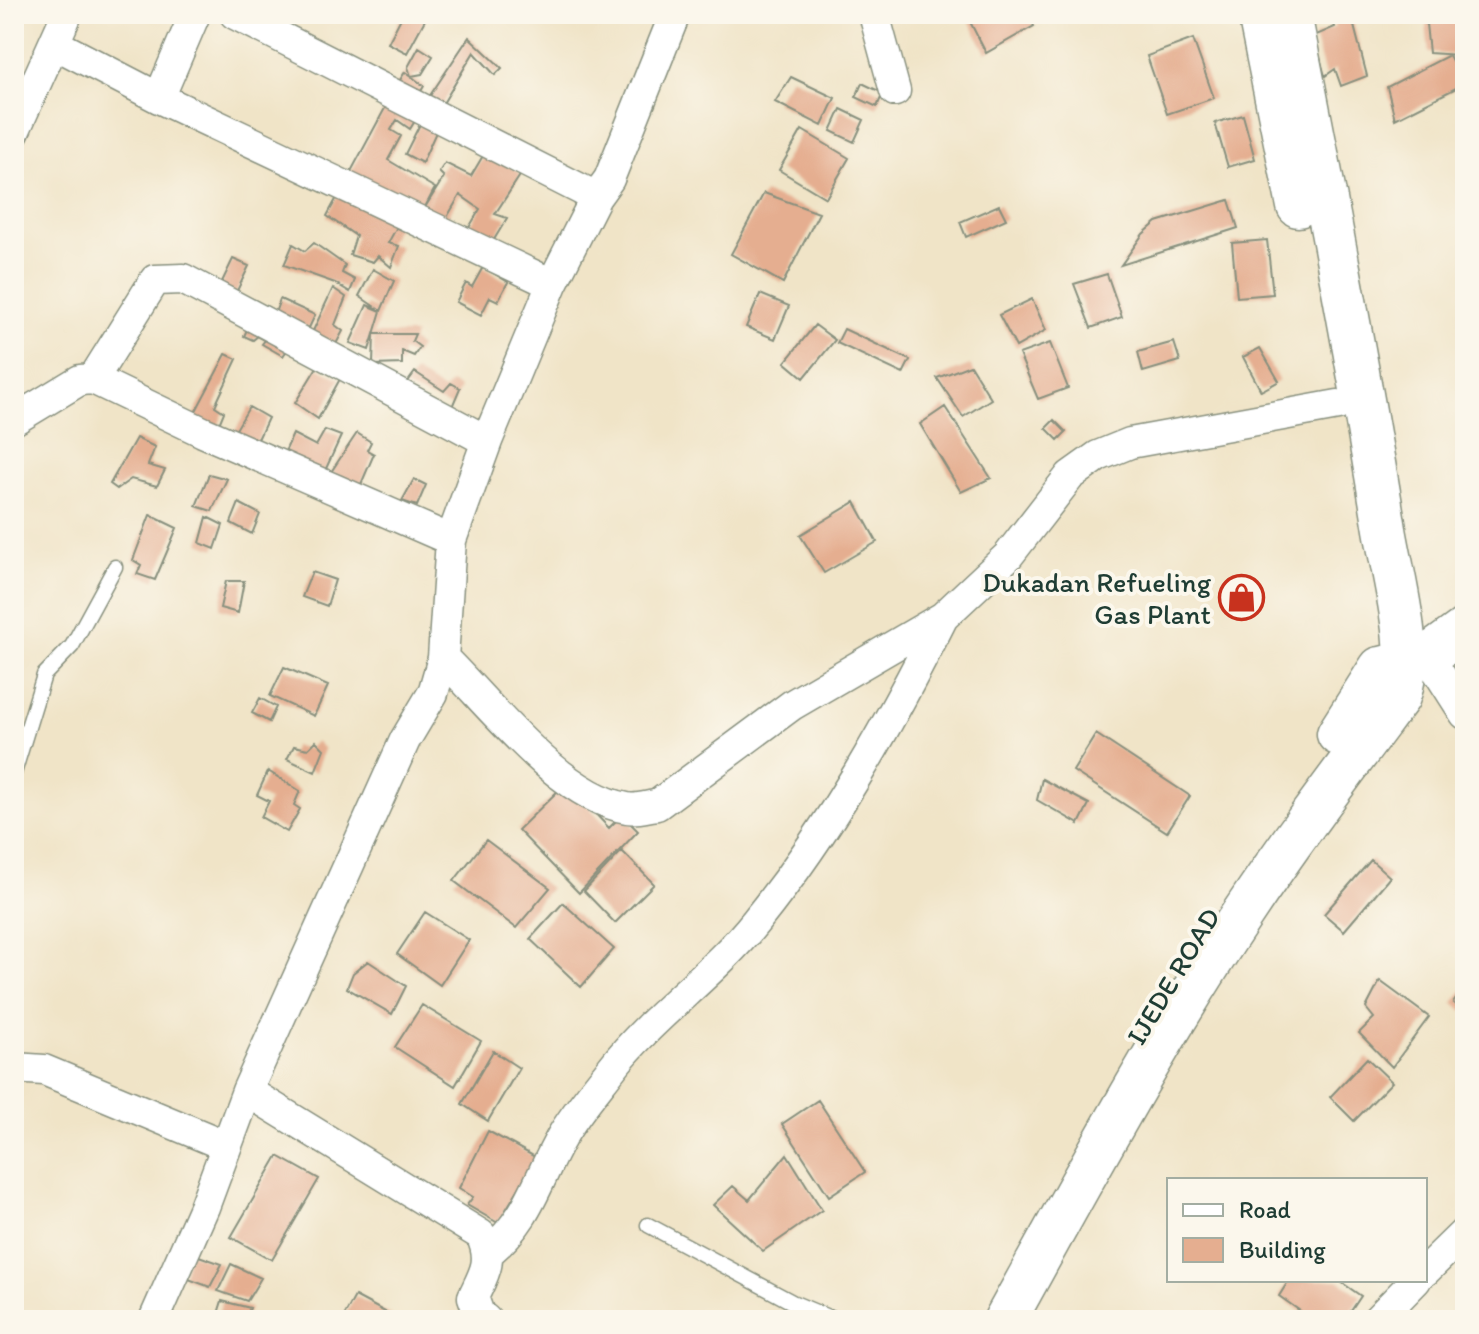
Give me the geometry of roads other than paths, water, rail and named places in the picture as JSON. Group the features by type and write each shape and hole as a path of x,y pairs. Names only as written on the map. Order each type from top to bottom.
{"main road":[{"path":"1259,14 1338,405 1405,663"},
{"path":"1290,14 1356,350 1405,663"},
{"path":"1405,663 1465,629"},
{"name":"IJEDE ROAD","path":"1004,1317 1071,1198 1241,916 1296,835 1399,697 1405,663"}],"street":[{"path":"14,132 67,14"},
{"path":"159,98 195,14"},
{"path":"235,14 596,197"},
{"path":"154,1320 204,1207 224,1145 247,1091 405,740 433,693 443,658 451,540 487,441 552,284 596,197 609,179 675,14"},
{"path":"874,14 895,91"},
{"path":"55,44 159,98 552,284"},
{"path":"93,379 155,280 183,279 487,441"},
{"path":"14,420 80,380 93,379 203,432 451,540"},
{"path":"443,658 499,713 538,760 606,803 630,809 657,805 792,705 943,617 1008,556 1070,476 1098,456 1130,443 1338,405"},
{"path":"489,1252 509,1235 526,1213 562,1136 615,1064 755,923 799,863 893,716 943,617"},
{"path":"1405,663 1465,714"},
{"path":"14,1068 44,1070 224,1145"},
{"path":"247,1091 481,1235 489,1252 486,1268 473,1297 479,1314 486,1320"},
{"path":"1427,1269 1465,1232"},
{"path":"1377,1320 1414,1282"}],"lane":[{"path":"14,773 44,675 72,646 115,567"},
{"path":"648,1225 792,1302 835,1320"}],"place":[{"name":"Dukadan Refueling Gas Plant","path":"1242,598"}]}
